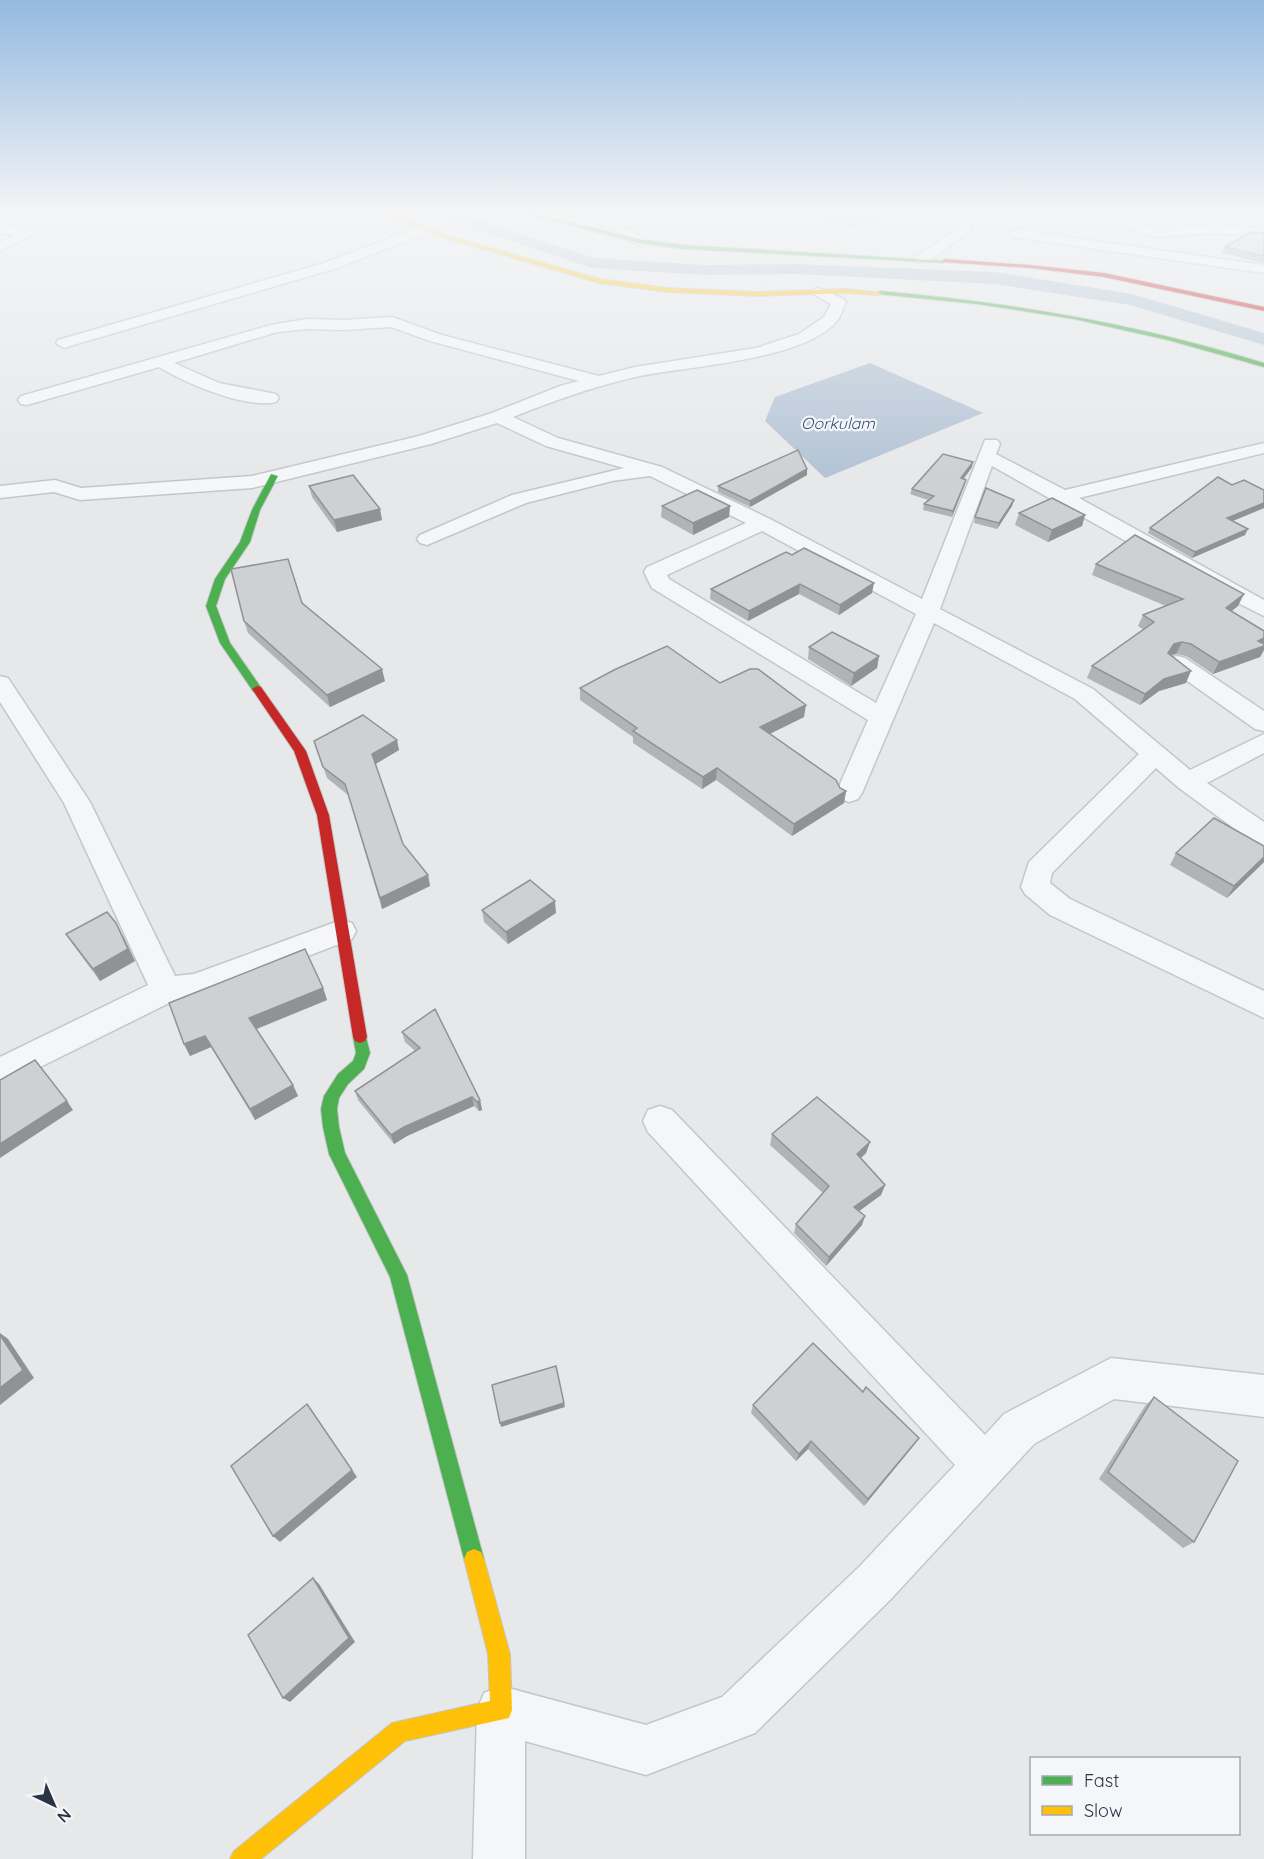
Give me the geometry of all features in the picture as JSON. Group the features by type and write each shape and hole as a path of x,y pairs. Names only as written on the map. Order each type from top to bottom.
{"street":[{"path":"64,343 216,299"},
{"path":"0,492 55,486 80,494 252,482 424,440 498,417 566,390 635,372 758,352 805,337 830,320 839,302 832,299"},
{"path":"949,299 1108,323 1205,346 1264,365"},
{"path":"1212,299 1264,309"},
{"path":"1233,303 1264,303"},
{"path":"27,400 276,327 392,321 436,338 598,382"},
{"path":"160,361 186,377 216,389 243,396 270,398"},
{"path":"498,417 552,442 655,471 762,523 1084,694 1188,782 1264,836"},
{"path":"1064,496 1264,448"},
{"path":"849,793 928,611 990,451 1195,573 1264,609"},
{"path":"427,539 519,499 612,475 655,471"},
{"path":"274,476 256,510 245,542 220,579 211,606 225,643 300,751 323,815 363,1053 359,1065 344,1079 332,1096 331,1127 337,1154 398,1275 499,1654 501,1710 499,1859"},
{"path":"762,523 655,572 660,583 882,718"},
{"path":"1177,663 1264,723"},
{"path":"0,683 77,801 166,990"},
{"path":"1188,782 1264,742"},
{"path":"1155,754 1039,869 1035,887 1060,907 1264,1005"},
{"path":"0,1073 166,990 196,986 341,931"},
{"path":"660,1121 985,1466"},
{"path":"242,1859 400,1731 501,1710 646,1750 738,1716 875,1583 1018,1429 1111,1378 1264,1396"}],"water":[{"name":"Oorkulam","path":"870,363 983,413 825,478 765,421 775,397"}],"building":[{"path":"798,450 807,469 750,501 718,486"},
{"path":"943,454 973,462 961,478 966,480 953,511 924,504 934,496 912,489"},
{"path":"353,475 380,509 334,520 309,486"},
{"path":"1218,477 1232,485 1244,480 1264,490 1264,503 1227,518 1248,529 1195,552 1150,528"},
{"path":"986,488 1014,500 999,523 975,517"},
{"path":"697,490 730,506 693,523 662,506"},
{"path":"1052,498 1085,515 1052,530 1019,513"},
{"path":"1135,535 1244,594 1226,608 1264,631 1264,638 1258,641 1264,646 1219,662 1191,644 1182,642 1174,644 1168,653 1191,671 1164,679 1145,694 1092,666 1154,622 1143,615 1183,599 1096,564"},
{"path":"804,548 874,583 840,605 800,584 749,611 711,589 786,552 792,555"},
{"path":"288,559 302,603 382,669 327,695 244,621 231,569"},
{"path":"832,632 879,656 854,673 809,647"},
{"path":"667,646 720,683 750,669 758,669 806,705 760,727 836,780 840,788 846,791 794,824 717,768 703,777 633,731 637,728 580,688"},
{"path":"363,715 397,740 372,754 403,844 428,875 380,898 345,784 323,767 314,741"},
{"path":"1214,818 1264,846 1264,857 1234,886 1176,853"},
{"path":"530,880 555,901 506,932 482,910"},
{"path":"107,912 116,923 128,949 93,969 66,934"},
{"path":"305,949 323,988 249,1018 293,1085 250,1109 205,1036 184,1044 169,1003"},
{"path":"435,1009 480,1100 477,1102 472,1097 391,1135 355,1091 420,1048 402,1032"},
{"path":"35,1060 67,1101 0,1144 0,1080"},
{"path":"817,1097 870,1142 857,1154 885,1185 854,1207 865,1216 829,1257 796,1224 829,1186 772,1134"},
{"path":"0,1335 23,1370 0,1388"},
{"path":"813,1343 863,1392 866,1387 919,1438 868,1499 811,1441 799,1454 753,1405"},
{"path":"556,1366 564,1403 500,1423 492,1385"},
{"path":"1154,1397 1238,1461 1194,1542 1108,1472"},
{"path":"307,1404 352,1470 273,1536 231,1466"},
{"path":"313,1578 349,1638 283,1698 248,1635"}],"waterway":[{"path":"1124,299 1264,339"}],"traffic: fast":[{"path":"945,299 1074,317 1170,338 1264,365"},
{"path":"257,689 225,643 211,606 220,579 245,542 256,510 274,476"},
{"path":"360,1037 363,1053 359,1065 343,1079 332,1096 329,1109 331,1127 337,1154 398,1275 474,1559"}],"traffic: slow":[{"path":"242,1859 400,1731 501,1710 499,1654 474,1559"}],"traffic: jam":[{"path":"1217,299 1264,309"},
{"path":"257,689 300,751 323,815 360,1037"}]}
